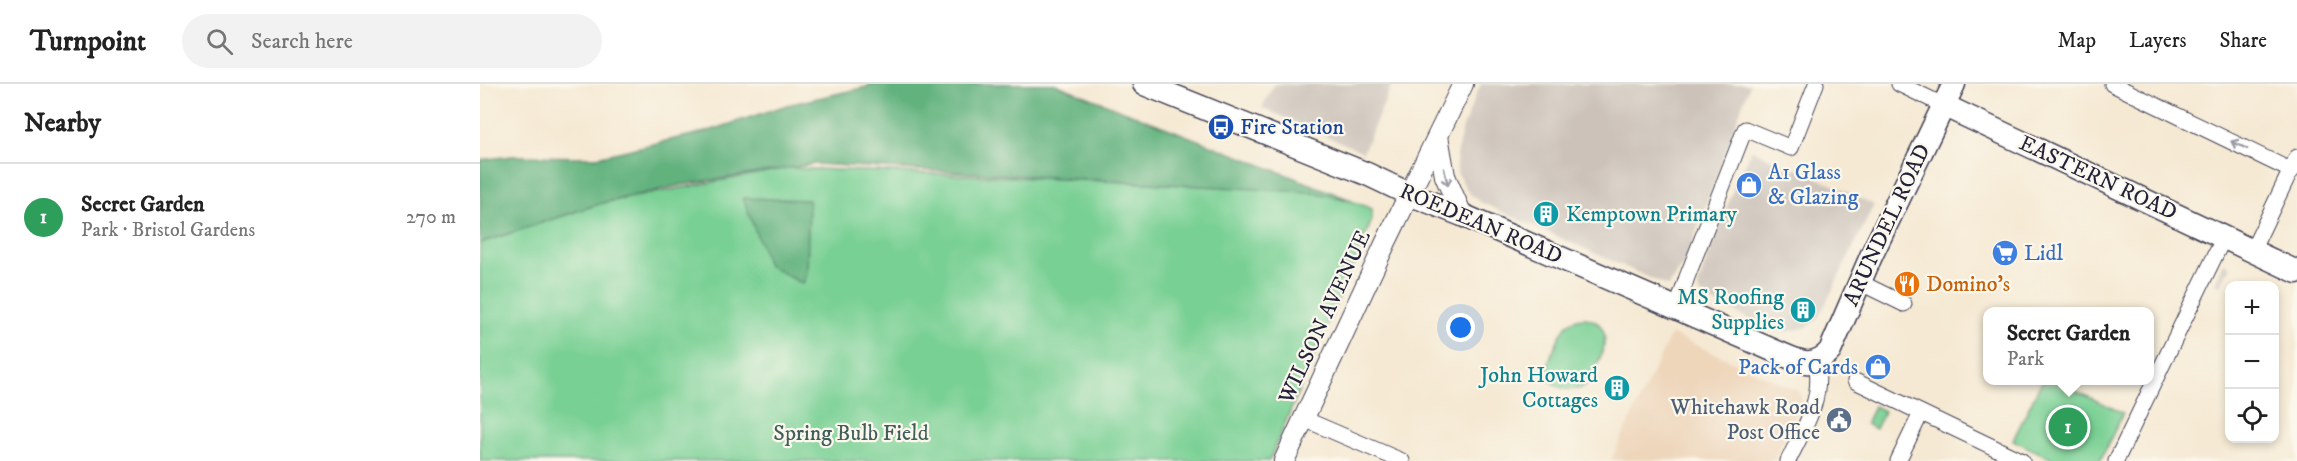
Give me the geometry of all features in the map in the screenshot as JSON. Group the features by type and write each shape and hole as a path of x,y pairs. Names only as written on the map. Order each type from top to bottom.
{"main road":[{"name":"ROEDEAN ROAD","path":"1144,84 1367,174 1798,361 1816,362"},
{"name":"ARUNDEL ROAD","path":"1816,362 1830,351 1859,282 1954,84"},
{"name":"EASTERN ROAD","path":"1943,105 2297,272"}],"street":[{"name":"WILSON AVENUE","path":"1284,461 1463,84"},
{"path":"1677,308 1745,129 1791,148 1816,84"},
{"name":"EASTERN ROAD","path":"1899,84 1943,105"},
{"path":"2112,84 2294,164 2253,251"},
{"path":"1438,136 1445,176 1462,215"},
{"path":"2154,382 2224,237"},
{"path":"1859,282 1904,304"},
{"path":"1788,461 1819,393 1819,374 1816,362"},
{"path":"1855,381 2018,460"},
{"path":"2116,461 2153,385"},
{"path":"1898,461 1921,414"},
{"path":"1304,418 1402,461"}],"shaded area":[{"path":"1274,84 1392,84 1363,152 1262,108"},
{"path":"1481,84 1750,84 1685,263 1668,286 1480,202 1469,193 1457,172 1456,156 1463,127"},
{"path":"1752,150 1794,170 1797,168 1874,205 1818,319 1808,327 1785,332 1776,331 1709,300 1699,292 1698,286 1710,251 1735,185"},
{"path":"2224,263 2230,266 2221,286 2215,283"},
{"path":"1671,334 1798,391 1802,401 1774,461 1611,460"}],"green space":[{"path":"869,84 1055,84 1351,200 1308,192 814,164 681,185 602,203 480,243 480,160 513,156 597,157 709,131 787,105 867,87"},
{"name":"Spring Bulb Field","path":"787,168 1255,187 1304,191 1350,201 1372,209 1372,220 1269,461 480,461 480,243 602,203"},
{"path":"743,198 809,200 807,273 803,284 768,265"},
{"path":"1586,318 1603,329 1605,338 1596,367 1582,388 1570,389 1558,386 1549,379 1547,374 1551,355 1569,323"},
{"path":"2040,385 2064,385 2123,413 2100,461 2056,461 2013,440"},
{"path":"1874,406 1884,411 1876,429 1866,424"}],"place":[{"name":"Fire Station","path":"1221,127"},
{"name":"A1 Glass & Glazing","path":"1749,185"},
{"name":"Kemptown Primary","path":"1546,214"},
{"name":"Lidl","path":"2005,253"},
{"name":"Domino's","path":"1907,284"},
{"name":"MS Roofing Supplies","path":"1803,310"},
{"name":"Pack of Cards","path":"1878,367"},
{"name":"John Howard Cottages","path":"1617,388"},
{"name":"Whitehawk Road Post Office","path":"1839,420"},
{"name":"Secret Garden","path":"2068,427"}]}
